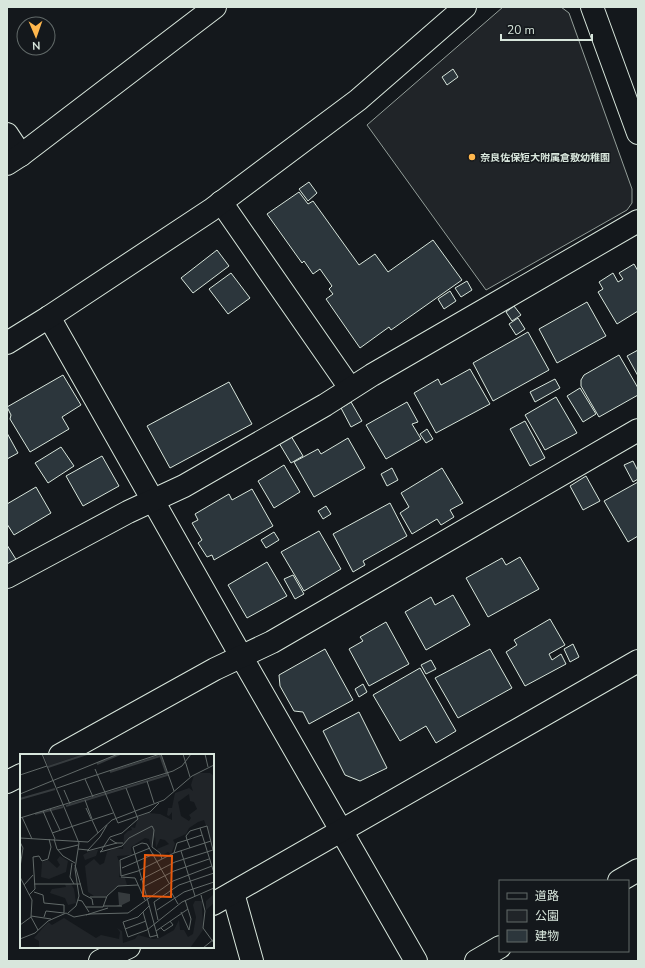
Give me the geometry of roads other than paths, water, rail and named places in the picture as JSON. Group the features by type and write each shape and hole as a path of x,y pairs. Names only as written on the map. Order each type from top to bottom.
{"street":[{"path":"7,134 14,160 215,7"},
{"path":"7,343 221,202 358,100 466,7"},
{"path":"592,7 638,133"},
{"path":"221,202 350,388"},
{"path":"7,577 128,512 184,486 325,404 385,367 638,221"},
{"path":"49,316 241,656 416,961"},
{"path":"62,754 241,656 272,642 638,430"},
{"path":"214,903 638,661"},
{"path":"7,782 20,776"},
{"path":"621,880 638,870"},
{"path":"233,893 252,961"},
{"path":"100,961 127,948"},
{"path":"476,961 499,949"}],"place":[{"name":"奈良佐保短大附属倉敷幼稚園","path":"472,157"}]}
